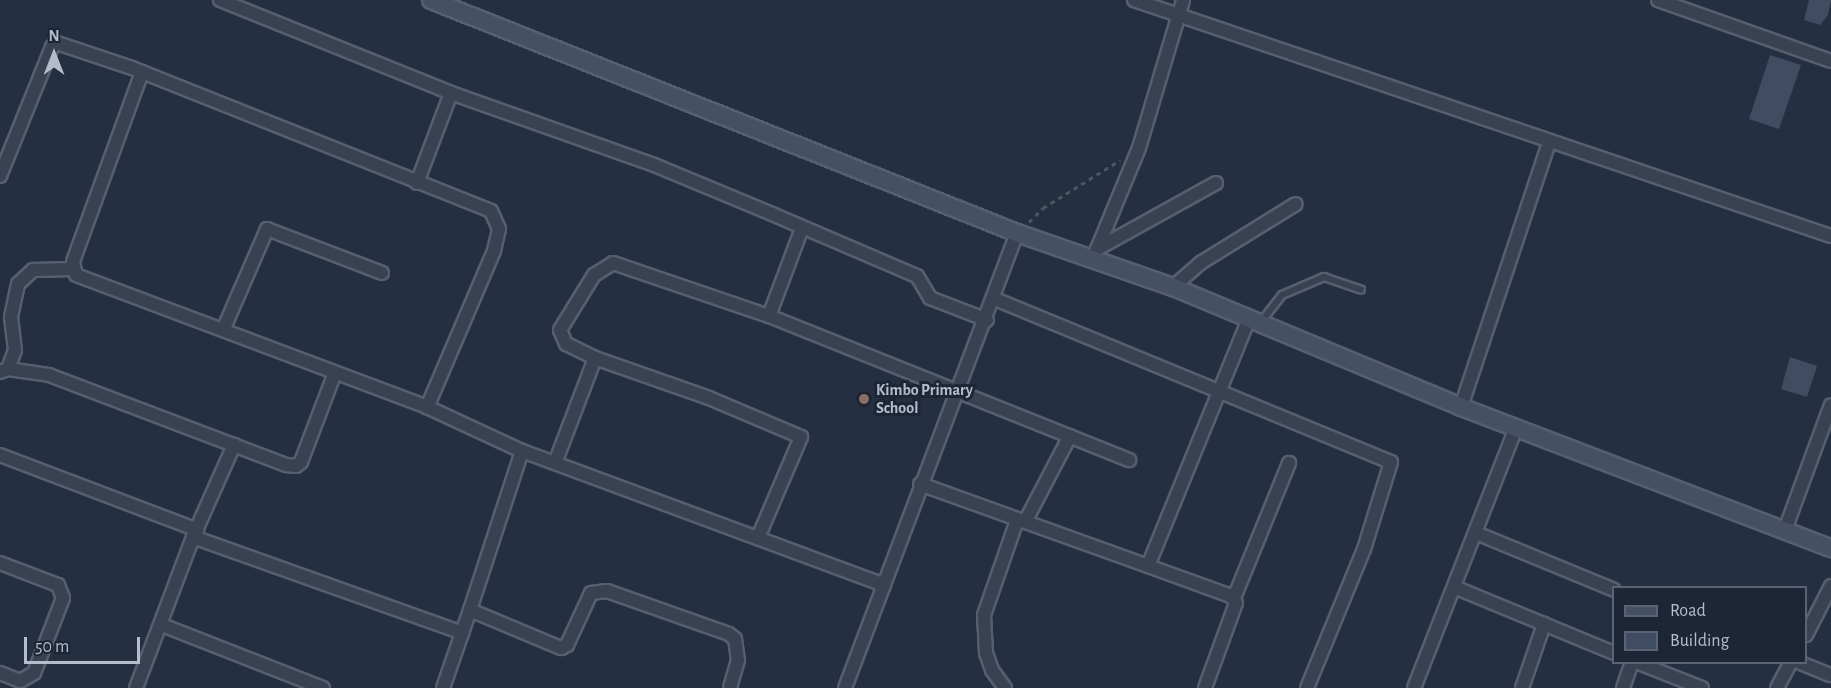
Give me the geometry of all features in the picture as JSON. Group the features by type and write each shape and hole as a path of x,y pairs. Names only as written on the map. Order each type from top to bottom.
{"street":[{"path":"220,0 451,93 652,164 917,276 930,298 987,320"},
{"path":"431,0 1017,233 1095,254 1254,323 1461,407 1831,548"},
{"path":"1134,0 1831,236"},
{"path":"1095,254 1139,148 1183,0"},
{"path":"1658,0 1831,61"},
{"path":"0,176 51,47 64,44 142,72 491,211 499,229 494,251 427,407"},
{"path":"73,269 142,72"},
{"path":"417,183 451,93"},
{"path":"1461,407 1549,142"},
{"path":"1095,254 1216,183"},
{"path":"1173,288 1202,262 1296,204"},
{"path":"769,316 802,228"},
{"path":"224,328 267,230 382,273"},
{"path":"845,688 920,484 995,299 1017,233"},
{"path":"758,538 801,437 709,398 595,358 566,344 560,330 594,275 613,262 769,316 959,390 1129,460"},
{"path":"73,269 76,274 224,328 334,375 427,407 522,451 884,585"},
{"path":"73,269 33,270 18,284 11,317 15,350 4,371 49,375 286,465 302,462 334,375"},
{"path":"995,299 1391,462 1364,549 1307,688"},
{"path":"1148,566 1220,390 1254,323"},
{"path":"555,463 595,358"},
{"path":"1785,530 1831,405"},
{"path":"1414,688 1516,428"},
{"path":"1005,688 992,670 986,653 984,615 1021,521 1070,436"},
{"path":"136,688 162,625 195,533 234,445"},
{"path":"444,688 522,451"},
{"path":"0,456 195,533 462,633"},
{"path":"1205,688 1236,603 1234,598 1289,463"},
{"path":"920,484 1234,598"},
{"path":"1476,533 1612,589"},
{"path":"0,562 58,585 63,598 34,674 20,681 0,673"},
{"path":"1807,633 1831,586"},
{"path":"1454,587 1612,652"},
{"path":"470,610 561,648 567,645 591,592 607,591 729,634 735,639 738,660 730,688"},
{"path":"1522,688 1544,624"},
{"path":"162,625 323,688"},
{"path":"1623,688 1634,664"},
{"path":"1637,664 1702,688"},
{"path":"1777,688 1790,664"},
{"path":"1801,664 1831,675"}],"lane":[{"path":"1254,323 1282,295 1324,277 1361,290"}],"path":[{"path":"1017,233 1043,208 1139,148"}],"building":[{"path":"1809,0 1831,0 1828,15 1820,25 1804,20"},
{"path":"1770,55 1801,65 1779,129 1749,119"},
{"path":"1790,357 1817,366 1807,397 1781,389"}],"place":[{"name":"Kimbo Primary School","path":"864,399"}]}
